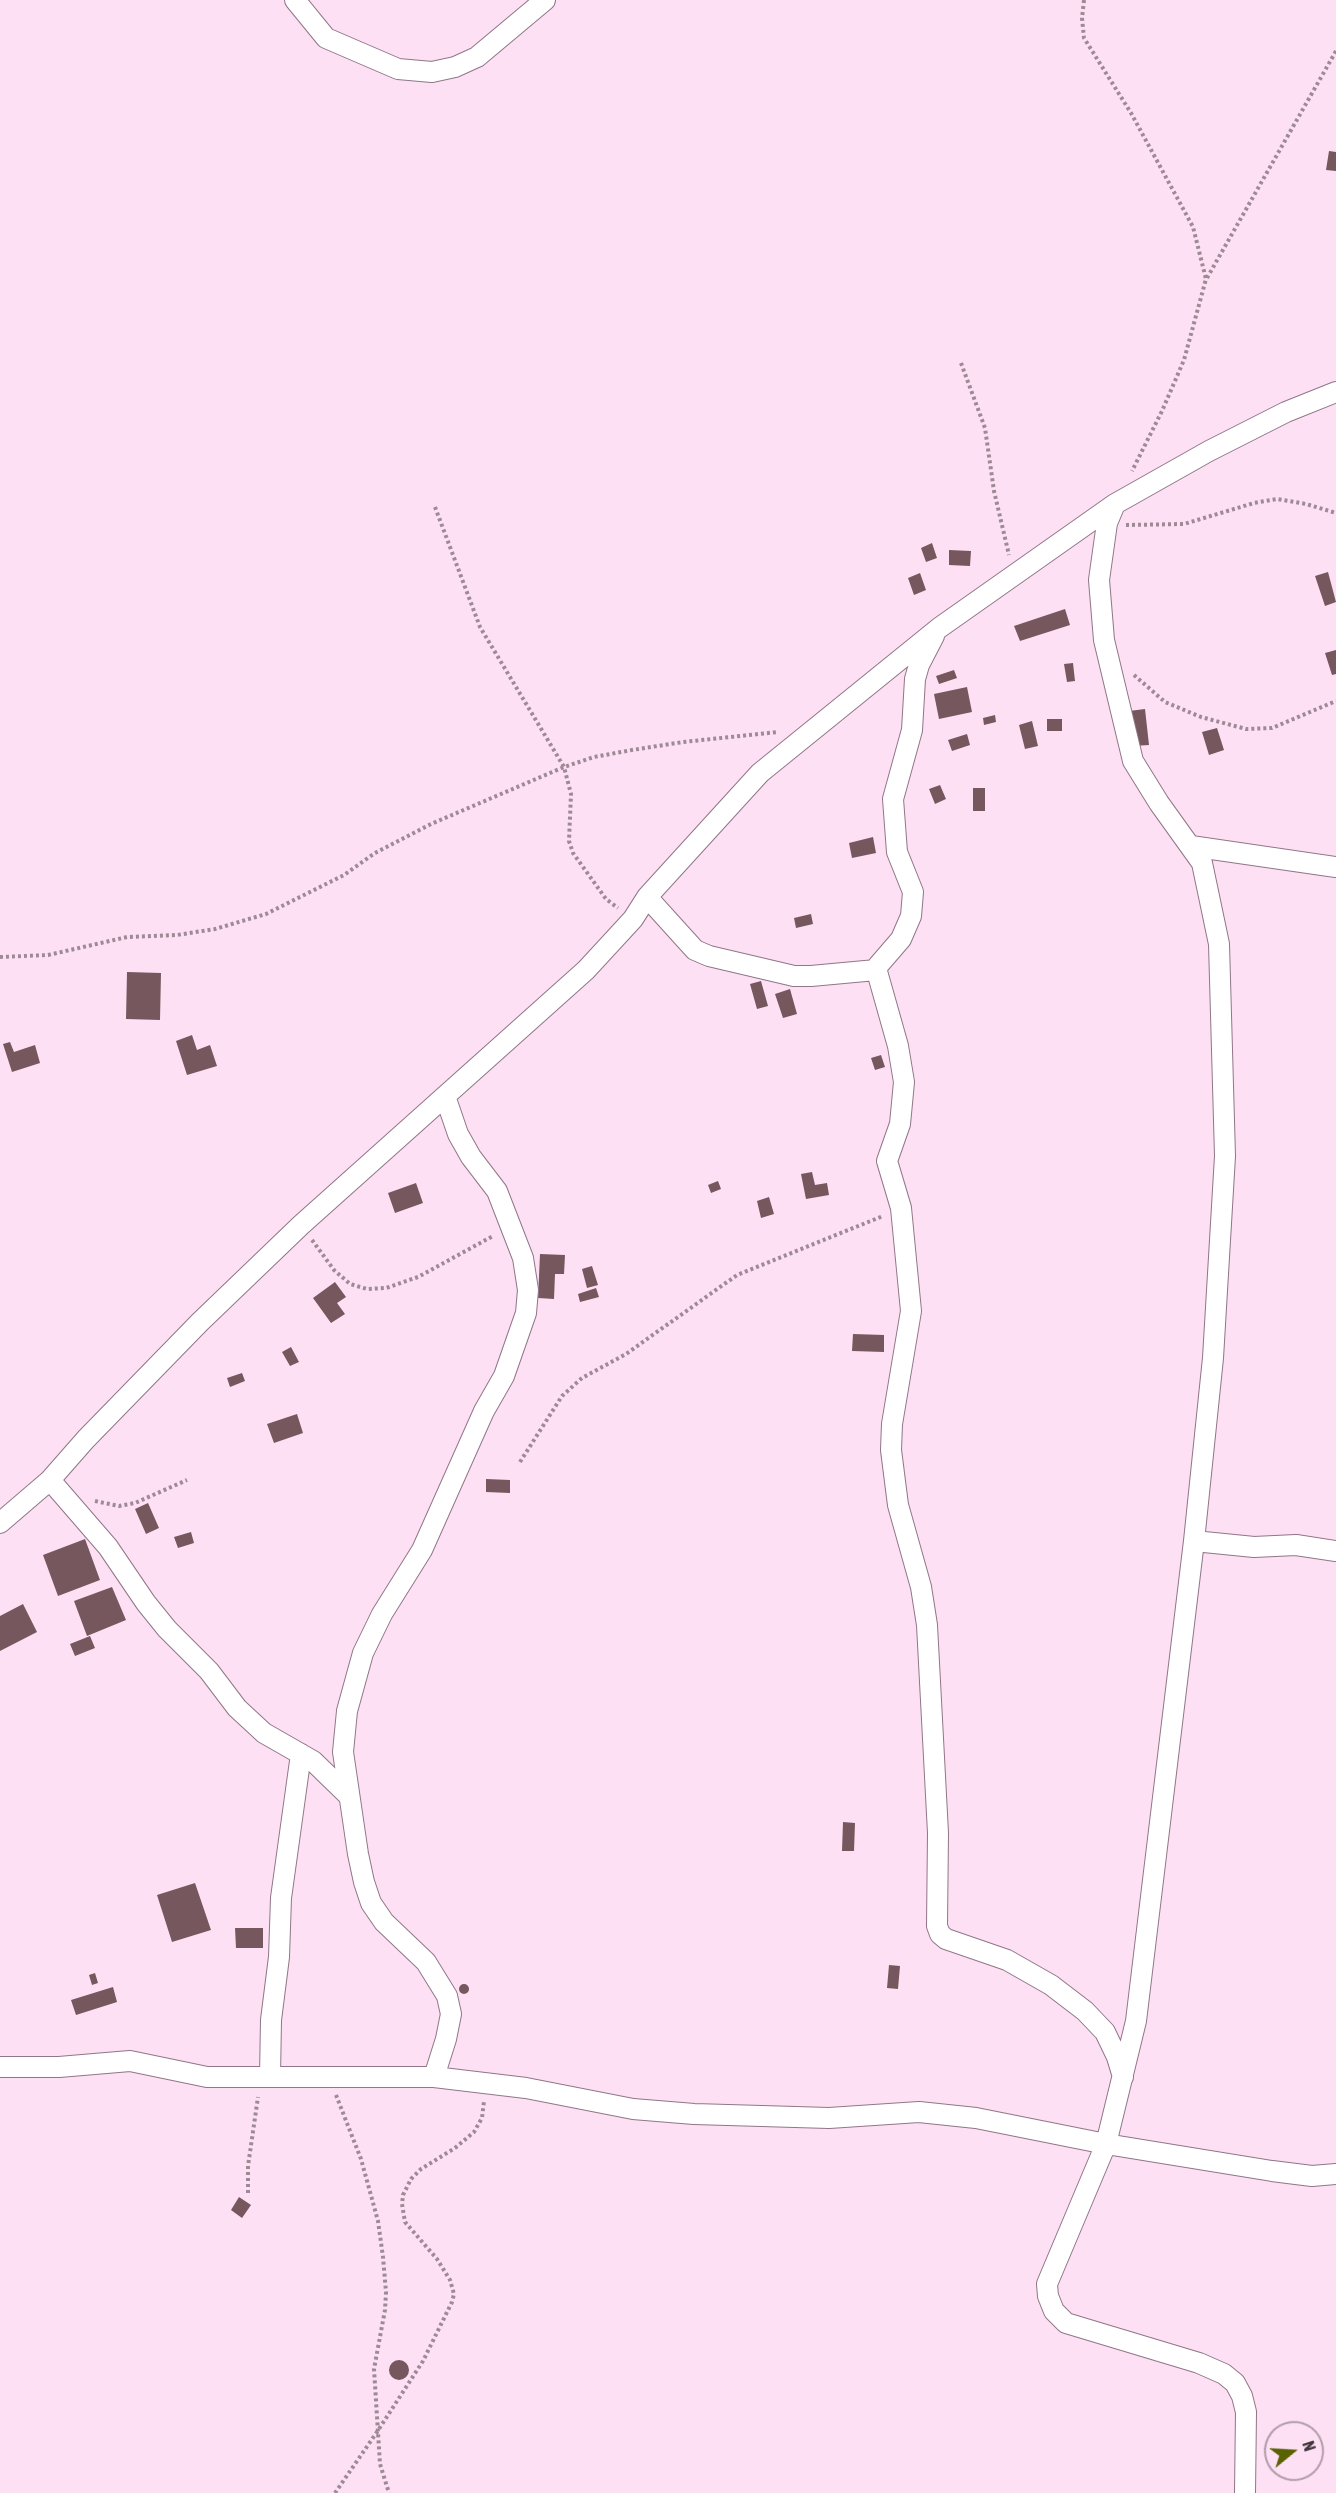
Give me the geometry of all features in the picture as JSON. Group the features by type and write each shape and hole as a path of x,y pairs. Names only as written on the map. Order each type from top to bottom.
{"street":[{"path":"296,0 326,38 398,69 432,72 455,67 477,57 545,0"},
{"path":"0,1523 50,1480 86,1439 200,1322 301,1225 586,970 633,919 647,897 760,773 939,628 1115,504 1209,451 1286,412 1336,392"},
{"path":"1115,504 1107,523 1099,580 1104,640 1127,742 1139,772 1158,803 1202,863 1219,944 1225,1156 1213,1358 1194,1541 1136,2021 1106,2144 1047,2284 1048,2296 1054,2311 1066,2323 1199,2363 1224,2374 1235,2383 1242,2396 1246,2412 1245,2493"},
{"path":"939,628 920,664 915,679 912,730 893,799 897,852 913,892 911,916 901,939 876,970 898,1046 904,1082 900,1124 887,1161 901,1209 911,1311 892,1424 891,1450 898,1505 921,1587 927,1625 938,1833 937,1926 940,1934 946,1939 1007,1960 1051,1985 1085,2011 1105,2032 1117,2057 1123,2078"},
{"path":"1191,846 1336,867"},
{"path":"647,897 695,950 709,956 794,976 876,970"},
{"path":"434,2078 446,2040 451,2014 447,1996 426,1962 384,1922 371,1903 364,1882 348,1796 343,1752 347,1711 363,1653 382,1614 422,1550 484,1412 504,1376 526,1313 526,1273 523,1258 493,1184 471,1157 458,1134 445,1096"},
{"path":"50,1480 108,1547 146,1603 167,1629 208,1671 237,1708 264,1733 313,1761 348,1796"},
{"path":"1194,1541 1254,1547 1296,1545 1336,1551"},
{"path":"266,2076 270,2020 279,1957 281,1898 300,1754"},
{"path":"1105,2032 1136,2021"},
{"path":"0,2067 59,2067 130,2061 207,2077 327,2075 434,2078 526,2088 633,2109 694,2114 829,2118 919,2112 976,2118 1106,2144 1272,2171 1312,2176 1336,2174"}],"path":[{"path":"1084,0 1082,18 1084,38 1131,113 1193,227 1206,279"},
{"path":"1115,504 1162,411 1184,360 1206,279 1336,51"},
{"path":"961,363 985,428 994,491 1014,576"},
{"path":"1107,523 1141,526 1184,524 1254,503 1277,500 1306,504 1336,513"},
{"path":"435,507 480,627 564,767 571,794 569,840 573,853 606,899 633,919"},
{"path":"1130,670 1165,702 1201,717 1246,729 1272,728 1336,701"},
{"path":"0,957 48,955 127,937 177,934 215,928 266,914 344,875 375,854 431,824 564,767 594,757 632,750 784,731"},
{"path":"520,1462 562,1396 582,1378 626,1354 737,1275 901,1209"},
{"path":"301,1225 334,1270 350,1284 368,1289 386,1287 418,1276 510,1227"},
{"path":"92,1500 119,1506 135,1503 187,1480"},
{"path":"327,2075 361,2159 378,2221 386,2292 374,2369 380,2464 389,2493"},
{"path":"248,2193 248,2166 266,2076"},
{"path":"335,2493 423,2361 448,2311 454,2294 450,2280 437,2259 405,2222 403,2195 406,2187 421,2169 455,2148 474,2132 482,2118 484,2084"}],"building":[{"path":"1329,151 1336,152 1336,171 1326,170"},
{"path":"932,543 937,558 926,562 921,548"},
{"path":"949,550 971,551 970,566 949,565"},
{"path":"1328,572 1336,602 1325,606 1315,576"},
{"path":"920,573 926,590 914,595 908,578"},
{"path":"1065,609 1070,625 1020,641 1014,626"},
{"path":"1336,650 1336,674 1332,675 1325,653"},
{"path":"1073,663 1075,681 1067,682 1064,664"},
{"path":"954,670 957,678 939,684 936,676"},
{"path":"967,687 972,712 939,719 934,694"},
{"path":"1145,709 1149,745 1133,746 1129,711"},
{"path":"995,715 996,722 984,725 983,718"},
{"path":"1047,719 1062,719 1062,731 1047,731"},
{"path":"1032,721 1038,746 1025,749 1019,725"},
{"path":"1217,728 1224,750 1209,755 1202,732"},
{"path":"967,734 970,745 952,751 948,740"},
{"path":"940,785 946,799 935,804 929,789"},
{"path":"973,788 985,788 985,811 973,811"},
{"path":"873,837 876,853 852,858 849,843"},
{"path":"811,914 813,924 796,928 794,918"},
{"path":"127,972 161,973 160,1020 126,1019"},
{"path":"761,981 768,1006 757,1009 750,984"},
{"path":"790,989 797,1014 783,1018 775,994"},
{"path":"192,1035 197,1050 210,1045 217,1066 187,1075 176,1041"},
{"path":"10,1042 14,1052 35,1045 40,1063 12,1072 3,1044"},
{"path":"881,1055 885,1067 875,1070 871,1058"},
{"path":"812,1172 815,1185 827,1183 829,1195 806,1199 801,1174"},
{"path":"718,1181 721,1189 711,1193 708,1185"},
{"path":"416,1183 423,1203 395,1213 388,1193"},
{"path":"769,1197 774,1214 761,1218 757,1201"},
{"path":"540,1254 565,1255 564,1274 555,1274 554,1299 538,1298"},
{"path":"592,1266 598,1285 587,1288 582,1269"},
{"path":"335,1282 346,1297 337,1303 345,1314 331,1323 313,1298"},
{"path":"596,1288 599,1297 580,1302 578,1294"},
{"path":"853,1334 884,1335 884,1352 852,1351"},
{"path":"291,1347 299,1362 290,1366 282,1352"},
{"path":"242,1373 245,1381 230,1387 227,1378"},
{"path":"297,1414 303,1433 274,1443 267,1424"},
{"path":"486,1479 510,1480 510,1493 486,1492"},
{"path":"148,1503 159,1528 146,1534 135,1509"},
{"path":"191,1532 194,1543 178,1548 174,1537"},
{"path":"85,1539 100,1580 58,1596 43,1555"},
{"path":"112,1587 126,1620 87,1636 74,1601"},
{"path":"23,1604 37,1632 0,1651 0,1616"},
{"path":"90,1636 95,1648 75,1656 70,1644"},
{"path":"843,1822 855,1823 854,1851 842,1851"},
{"path":"195,1883 211,1930 172,1942 157,1895"},
{"path":"235,1928 263,1928 263,1948 236,1948"},
{"path":"889,1965 900,1966 898,1989 887,1988"},
{"path":"95,1973 98,1983 92,1985 89,1975"},
{"path":"464,1984 468,1985 468,1993 464,1994 460,1993 459,1989 460,1985"},
{"path":"113,1987 117,2002 76,2015 71,2000"},
{"path":"239,2197 251,2205 242,2218 231,2210"},
{"path":"399,2360 406,2363 409,2370 406,2377 399,2380 392,2377 389,2370 392,2363"}]}
